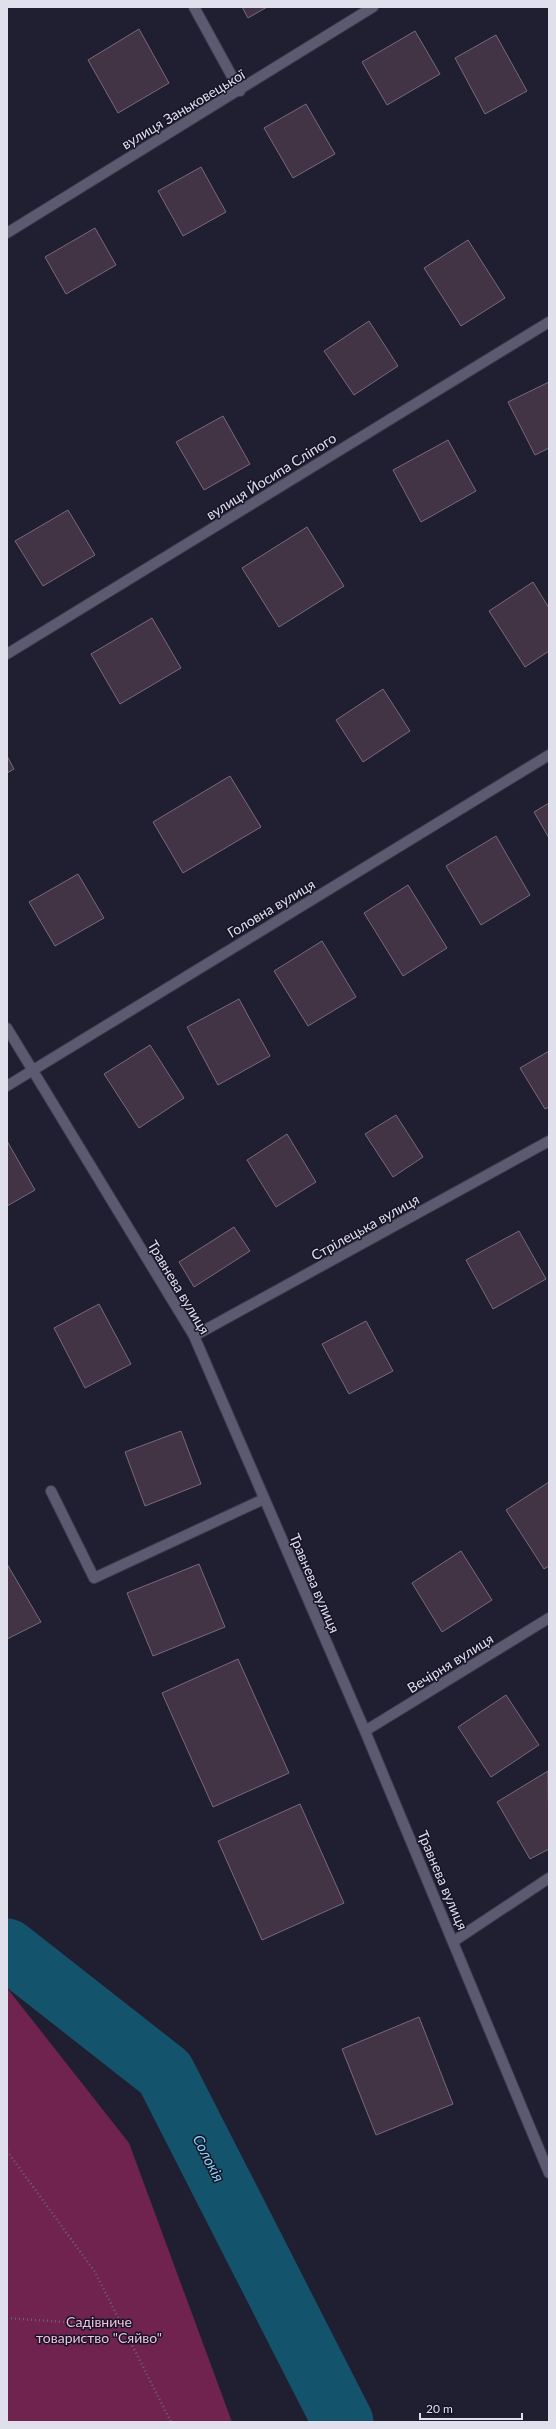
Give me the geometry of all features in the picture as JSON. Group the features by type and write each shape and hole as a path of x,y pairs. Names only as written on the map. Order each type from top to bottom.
{"street":[{"path":"194,7 240,91"},
{"name":"вулиця Заньковецької","path":"7,233 240,91 373,7"},
{"name":"вулиця Йосипа Сліпого","path":"7,654 549,322"},
{"name":"Головна вулиця","path":"7,1086 549,755"},
{"name":"Травнева вулиця","path":"7,1028 194,1336 365,1731 454,1941 549,2173"},
{"name":"Стрілецька вулиця","path":"194,1336 549,1141"},
{"path":"51,1491 94,1578 264,1499"},
{"name":"Вечірня вулиця","path":"365,1731 549,1618"},
{"path":"454,1941 549,1878"}],"path":[{"path":"7,2151 95,2272 121,2326 171,2422"},
{"path":"7,2318 121,2326"}],"green space":[{"name":"Садівниче товариство \"Сяйво\"","path":"7,1988 129,2143 232,2422 7,2422"}],"building":[{"path":"242,7 267,7 248,18"},
{"path":"139,29 169,83 118,113 88,60"},
{"path":"415,31 440,74 387,105 362,62"},
{"path":"496,35 527,91 485,114 455,58"},
{"path":"306,104 335,154 293,178 264,128"},
{"path":"201,167 226,212 183,236 158,191"},
{"path":"95,228 116,265 66,294 45,257"},
{"path":"468,240 505,298 461,326 424,268"},
{"path":"369,321 398,366 354,395 324,351"},
{"path":"549,382 549,448 535,455 508,402"},
{"path":"223,416 250,464 204,490 176,442"},
{"path":"448,440 476,491 421,522 393,470"},
{"path":"68,510 95,555 43,586 15,541"},
{"path":"307,527 344,586 279,627 242,568"},
{"path":"533,582 549,608 549,651 525,667 489,611"},
{"path":"152,618 181,668 120,704 91,654"},
{"path":"383,689 410,731 363,762 336,720"},
{"path":"7,756 14,769 7,773"},
{"path":"230,776 261,827 183,873 153,822"},
{"path":"549,803 549,838 534,812"},
{"path":"496,836 530,895 481,925 446,866"},
{"path":"78,874 104,918 55,946 29,902"},
{"path":"408,885 447,948 403,976 364,913"},
{"path":"322,941 356,997 308,1026 274,971"},
{"path":"239,999 270,1056 218,1085 187,1027"},
{"path":"150,1045 184,1098 139,1128 104,1074"},
{"path":"549,1051 549,1107 545,1109 520,1068"},
{"path":"396,1115 423,1157 393,1177 365,1134"},
{"path":"287,1134 316,1182 276,1207 247,1160"},
{"path":"7,1141 35,1190 7,1206"},
{"path":"234,1227 250,1251 194,1287 179,1262"},
{"path":"519,1231 546,1279 493,1309 466,1260"},
{"path":"99,1304 131,1364 85,1388 54,1328"},
{"path":"366,1321 393,1371 349,1394 322,1344"},
{"path":"181,1431 201,1484 145,1506 125,1452"},
{"path":"549,1482 549,1566 544,1569 506,1510"},
{"path":"461,1551 492,1600 442,1632 412,1583"},
{"path":"7,1564 41,1622 7,1639"},
{"path":"199,1564 225,1627 153,1656 127,1593"},
{"path":"238,1659 289,1773 213,1807 162,1693"},
{"path":"506,1695 539,1745 491,1777 458,1727"},
{"path":"548,1771 549,1849 530,1859 497,1802"},
{"path":"300,1804 344,1903 262,1940 218,1841"},
{"path":"419,2017 453,2104 376,2135 342,2049"}],"waterway":[{"name":"Солокія","path":"7,1949 165,2073 343,2422"}]}
